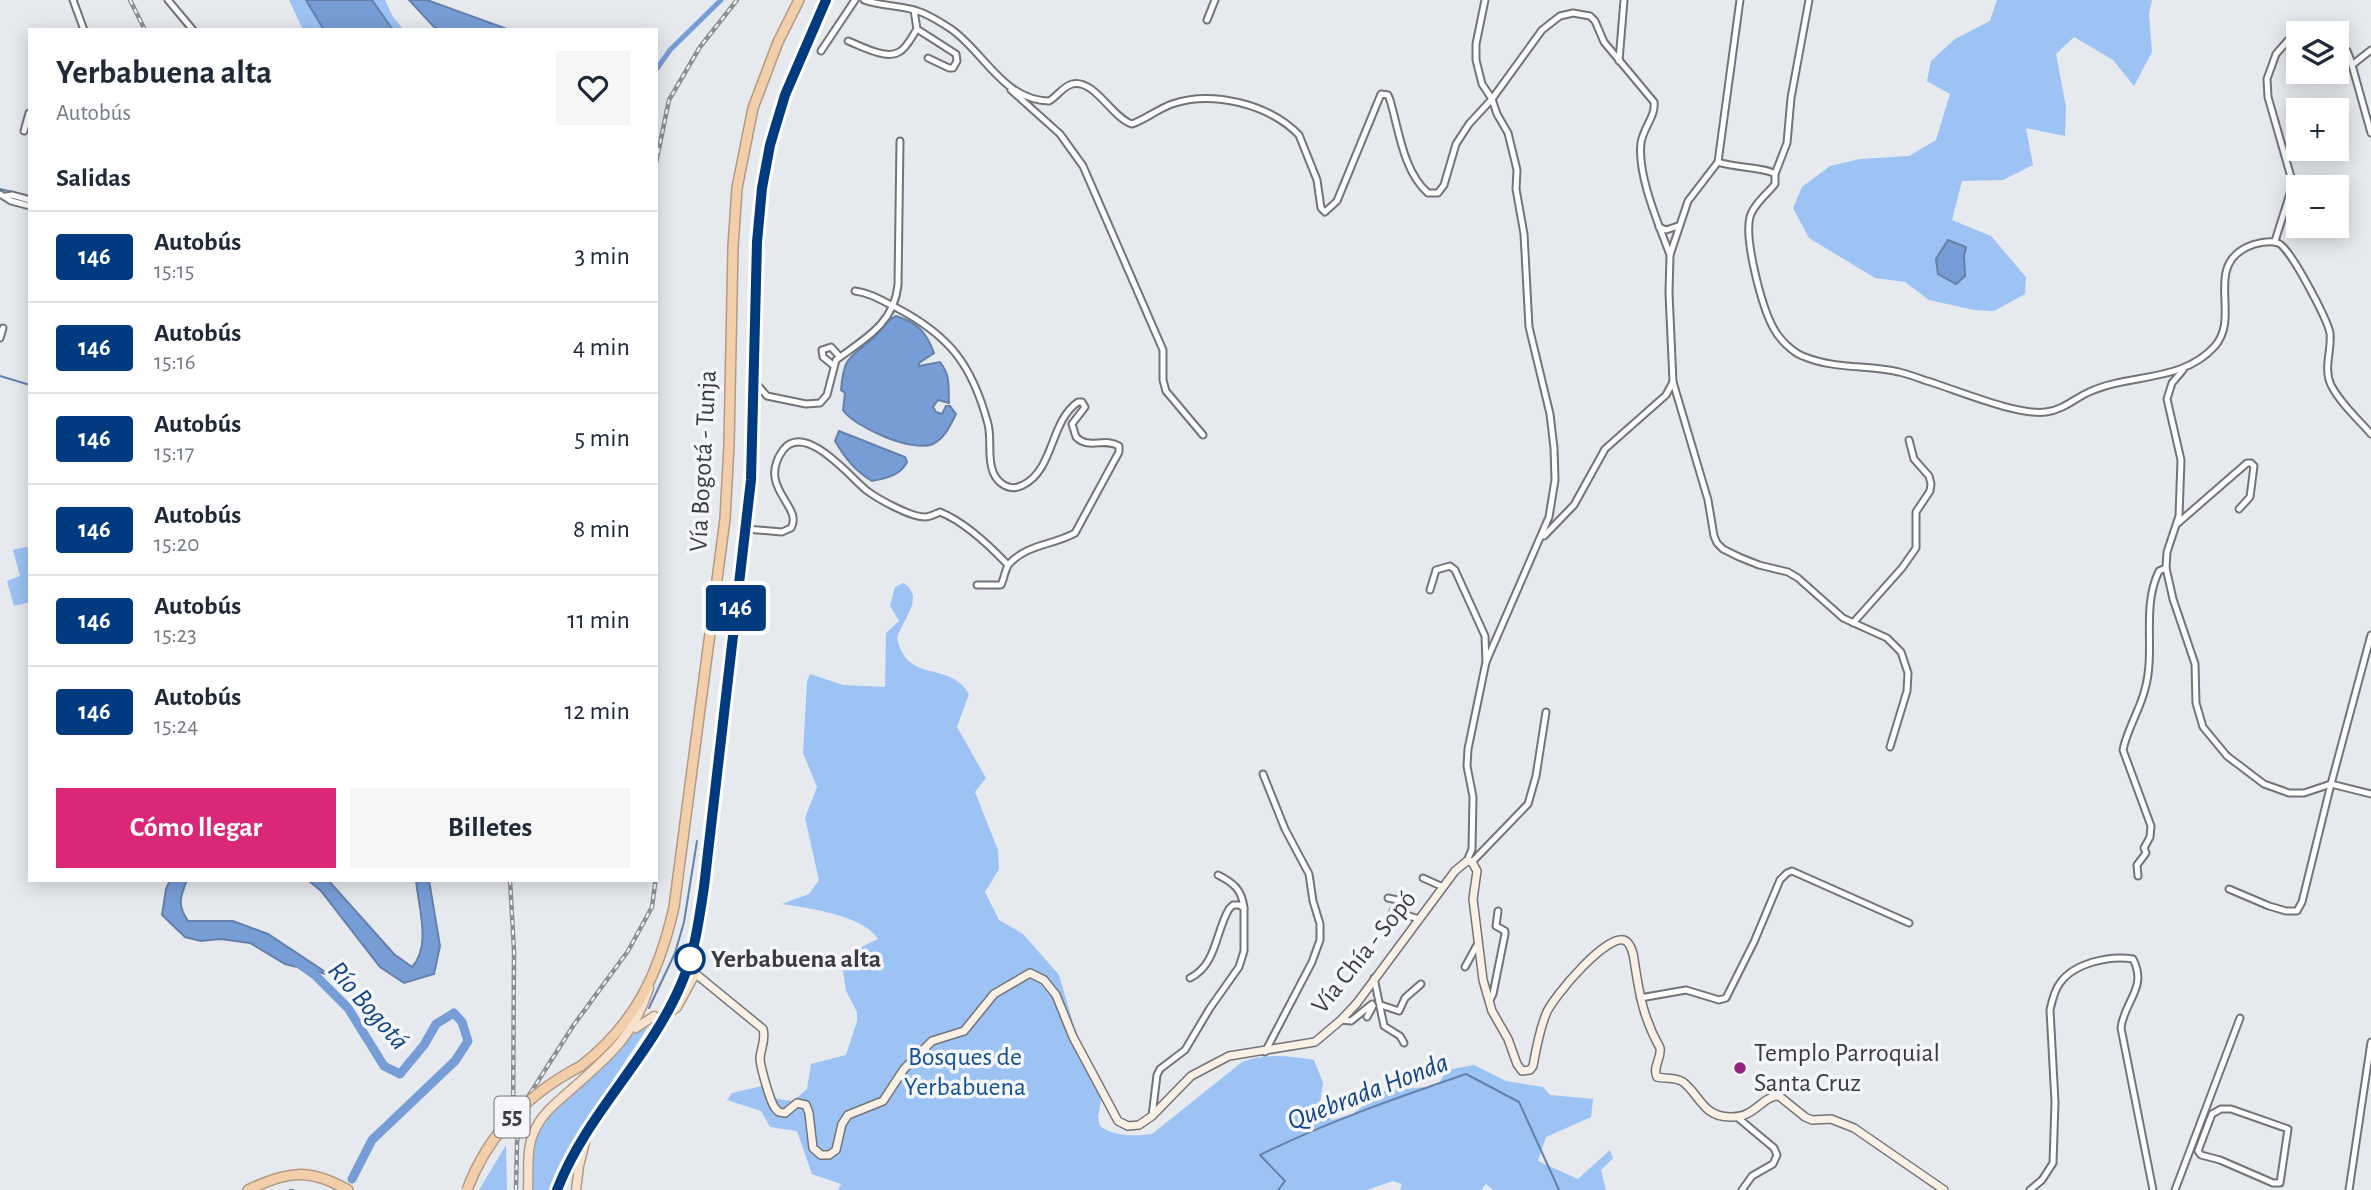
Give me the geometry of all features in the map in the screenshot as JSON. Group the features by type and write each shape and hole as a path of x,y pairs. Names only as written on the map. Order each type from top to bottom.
{"highway":[{"name":"Vía Bogotá - Tunja","path":"467,1190 488,1149 509,1120 550,1084 581,1066 605,1046 626,1023 643,997 668,932 680,872 725,519 733,247 739,168 761,87 778,42 799,0"},
{"name":"Vía Bogotá - Tunja","path":"557,1190 588,1132 691,971 704,887 751,480 757,242 766,165 785,95 826,0"},
{"path":"248,1190 290,1174 313,1175 335,1182 348,1190"}],"main road":[{"name":"55","path":"528,1187 530,1141 541,1119 622,1042 640,1014 656,968"},
{"path":"673,1010 677,1007 691,971"},
{"path":"622,1042 641,1023 654,1016"},
{"path":"576,1190 588,1132"}],"street":[{"path":"74,0 83,28"},
{"path":"167,0 190,28"},
{"path":"821,51 855,0"},
{"path":"864,0 922,12 957,34 1006,85 1060,134 1083,166 1163,350 1163,380 1166,391 1203,435"},
{"path":"1206,20 1215,0"},
{"path":"1469,861 1472,849 1473,797 1467,766 1468,749 1486,662 1549,517 1554,448 1550,414 1529,327 1524,234 1516,189 1517,170 1507,133 1482,84 1476,60 1476,44 1485,0"},
{"path":"1619,61 1624,0"},
{"path":"1740,0 1718,162 1688,201 1670,255 1673,382 1708,500 1717,543 1739,557 1788,572 1843,618 1886,638 1901,652 1908,673 1907,691 1890,747"},
{"path":"1809,0 1791,98 1787,143 1775,174 1775,184 1751,211 1748,230 1750,250 1774,328 1787,345 1804,357 1841,366 1899,372 2012,408 2042,412 2059,409 2089,392 2119,382 2146,379 2183,369"},
{"path":"848,41 893,55 902,51 917,29 914,10"},
{"path":"1006,85 1034,98 1049,101 1070,84 1082,84 1122,119 1132,124 1171,104 1193,99 1227,100 1254,107 1294,129 1299,135 1317,180 1321,208 1325,212 1334,206 1341,192 1381,94 1388,95 1409,164 1424,190 1438,193 1444,185 1456,144 1542,30 1560,16 1573,13 1590,16 1595,20 1604,42 1654,102 1655,109 1643,132 1641,150 1647,187 1658,227 1670,255"},
{"path":"917,29 956,54 957,61 953,68 950,68 928,58"},
{"path":"2275,241 2293,184 2268,97 2267,79 2276,54 2286,43"},
{"path":"2352,65 2371,50"},
{"path":"2349,57 2371,133"},
{"path":"24,131 28,117"},
{"path":"754,382 767,396 806,404 820,403 827,396 833,365 869,338 894,307 898,285 900,141"},
{"path":"1718,162 1768,170 1775,174"},
{"path":"3,195 28,199"},
{"path":"3,195 11,201 28,205"},
{"path":"1658,227 1666,230 1678,226"},
{"path":"2371,434 2329,382 2329,328 2285,246 2275,241 2253,244 2236,252 2226,266 2222,334 2215,345 2183,369 2172,383 2167,399 2181,460 2179,516 2167,552 2166,568 2195,664 2196,703 2203,727 2227,757 2264,784 2289,793 2304,793 2331,783 2371,794"},
{"path":"855,291 879,298 926,324 961,359 989,428 993,472 1004,486 1020,487 1038,470 1067,413 1078,402 1082,402 1085,407 1072,424 1076,437 1087,444 1105,441 1119,446 1119,452 1075,533 1031,548 1008,565 1001,584 977,585"},
{"path":"0,338 3,328"},
{"path":"833,365 823,357 822,350 831,347 840,358"},
{"path":"1540,540 1574,505 1605,449 1666,395 1673,382"},
{"path":"754,408 767,396"},
{"path":"1853,623 1902,568 1916,548 1916,512 1930,491 1931,484 1929,476 1914,459 1909,440"},
{"path":"746,529 782,532 791,528 794,519 792,511 779,493 774,477 784,449 802,443 832,458 866,490 882,500 917,515 926,517 940,512 951,518 1008,565"},
{"path":"2176,526 2247,463 2251,463 2254,466 2250,497 2239,509"},
{"path":"1430,590 1436,570 1450,566 1455,570 1485,636 1486,662"},
{"path":"2138,876 2137,866 2146,853 2144,848 2150,837 2151,826 2123,750 2145,690 2153,583 2159,571 2166,568"},
{"path":"2229,889 2269,906 2297,911 2302,902 2371,635"},
{"path":"1469,861 1528,804 1536,776 1546,712"},
{"path":"1264,774 1286,830 1309,874 1320,924 1320,940 1312,962 1265,1052"},
{"path":"1469,861 1477,871 1474,898 1477,945 1489,1002 1522,1072 1531,1070 1533,1066 1547,1011 1558,993 1595,956 1614,941 1624,940 1630,948 1647,1024 1660,1048 1661,1054 1655,1069 1657,1077 1682,1082 1703,1106 1719,1115 1737,1116 1756,1110 1772,1096 1779,1096 1812,1120 1831,1119 1854,1128 1944,1190"},
{"name":"Vía Chía - Sopó","path":"1152,1116 1181,1084 1229,1056 1315,1042 1342,1020 1443,887 1469,861"},
{"path":"1640,998 1685,990 1719,1000 1726,998 1754,942 1780,880 1792,871 1909,923"},
{"path":"691,971 763,1029 765,1037 760,1057 761,1065 774,1107 785,1113 797,1103 806,1105 813,1148 821,1155 835,1150 842,1124 848,1115 883,1101 904,1069 932,1041 964,1031 994,994 1030,973 1044,980 1056,995 1073,1037 1118,1121 1128,1126 1139,1125 1152,1116 1160,1069 1185,1050 1239,967 1244,951 1244,908 1241,893 1236,886 1218,875"},
{"path":"1423,878 1443,887"},
{"path":"1388,898 1407,902 1405,914"},
{"path":"1190,978 1201,972 1208,962 1229,909 1233,905 1244,908"},
{"path":"1393,911 1419,919"},
{"path":"1489,1002 1505,934 1505,931 1496,926 1498,911"},
{"path":"1465,967 1477,945"},
{"path":"2030,1190 2042,1180 2053,1163 2055,1102 2050,1021 2053,997 2060,983 2072,971 2122,957 2133,960 2139,970 2137,987 2122,1018 2121,1028 2153,1190"},
{"path":"1374,978 1384,1026 1400,1036 1404,1043"},
{"path":"1381,1005 1399,1011 1405,998 1421,984"},
{"path":"1342,1020 1351,1021 1372,1004 1371,1014 1367,1017"},
{"path":"2175,1190 2205,1124 2212,1114 2226,1109 2288,1129 2280,1183 2273,1183 2198,1152 2205,1124 2241,1018"},
{"path":"2349,1190 2371,1042"},
{"path":"1737,1116 1774,1148 1777,1156 1776,1161 1752,1176 1742,1190"}],"green space":[{"path":"289,0 385,0 393,17 402,28 302,28"},
{"path":"1997,0 2152,0 2149,14 2152,52 2134,86 2113,60 2074,37 2056,54 2066,107 2065,136 2026,128 2033,165 2003,180 1962,181 1952,220 1991,236 2026,277 2025,294 1994,311 1974,310 1929,300 1905,282 1875,278 1809,238 1793,208 1802,187 1830,166 1860,159 1909,156 1936,140 1950,94 1927,81 1931,61 1955,39 1990,21"},
{"path":"28,546 28,602 14,606 7,581 20,576 13,550"},
{"name":"Bosques de Yerbabuena","path":"903,583 910,588 913,601 897,638 902,653 919,667 961,684 969,694 957,727 986,778 975,792 998,850 999,869 985,892 999,920 1023,934 1059,975 1084,1060 1103,1090 1098,1117 1100,1126 1118,1134 1152,1134 1242,1062 1259,1057 1314,1060 1323,1083 1319,1109 1332,1120 1353,1114 1381,1091 1437,1086 1447,1070 1474,1065 1506,1081 1543,1087 1550,1095 1593,1099 1591,1117 1546,1137 1538,1161 1578,1179 1610,1150 1613,1158 1601,1170 1606,1190 1493,1190 1486,1184 1481,1190 1400,1190 1402,1184 1393,1181 1367,1190 838,1190 841,1184 812,1174 797,1131 770,1127 761,1111 727,1100 732,1093 766,1085 777,1099 793,1101 807,1089 811,1064 846,1055 857,1021 857,1012 846,991 842,964 855,950 878,939 871,931 848,918 782,904 809,894 819,880 805,818 817,787 803,753 807,682 810,674 843,685 885,687 886,633 899,621 890,606 895,587"},
{"path":"655,1016 569,1147 553,1190 530,1190 534,1138 546,1117"},
{"path":"506,1145 507,1190 479,1190"}],"shaded area":[{"path":"306,0 372,0 392,28 323,28"},
{"path":"409,0 427,0 504,28 436,28"},
{"path":"1948,240 1966,247 1965,276 1956,284 1938,274 1936,259"},
{"path":"896,316 916,325 931,346 934,353 919,363 919,366 940,362 947,377 949,403 938,400 933,407 936,412 942,414 946,406 950,406 956,414 944,435 933,444 912,445 885,437 859,424 843,410 845,393 841,390 842,378 847,362"},
{"path":"839,431 905,457 907,462 897,473 872,481 855,468 835,441"},
{"path":"169,882 186,882 181,901 188,921 233,921 268,934 330,975 285,964 250,943 220,939 201,941 185,937 162,915"},
{"path":"310,882 330,882 394,954 412,967 418,958 423,937 416,882 429,882 440,946 434,974 404,983 380,967 321,891"}],"waterway":[{"path":"658,67 670,50 721,0"},
{"path":"0,189 28,196"},
{"path":"0,376 28,384"},
{"path":"649,1008 675,953 684,922 697,841"},
{"name":"Río Bogotá","path":"298,963 315,975 348,1008 384,1066 400,1074 424,1045 436,1024 454,1013 462,1022 468,1041 455,1061 372,1140 352,1179"},
{"name":"Quebrada Honda","path":"1278,1190 1285,1181 1260,1155 1336,1121 1466,1074 1519,1102 1559,1190"}],"railway":[{"path":"130,0 144,28"},
{"path":"658,153 669,100 700,47 737,0"},
{"path":"510,882 514,951 513,1129"},
{"path":"516,1190 519,1122 526,1100 573,1026 628,951 652,907 655,882"}],"bus line":[{"name":"146","path":"557,1190 580,1144 662,1020 682,983 691,959 704,887 751,480 757,242 762,188 770,145 785,95 826,0"}],"place":[{"name":"Yerbabuena alta","path":"690,959"},
{"name":"Templo Parroquial Santa Cruz","path":"1740,1068"}]}
